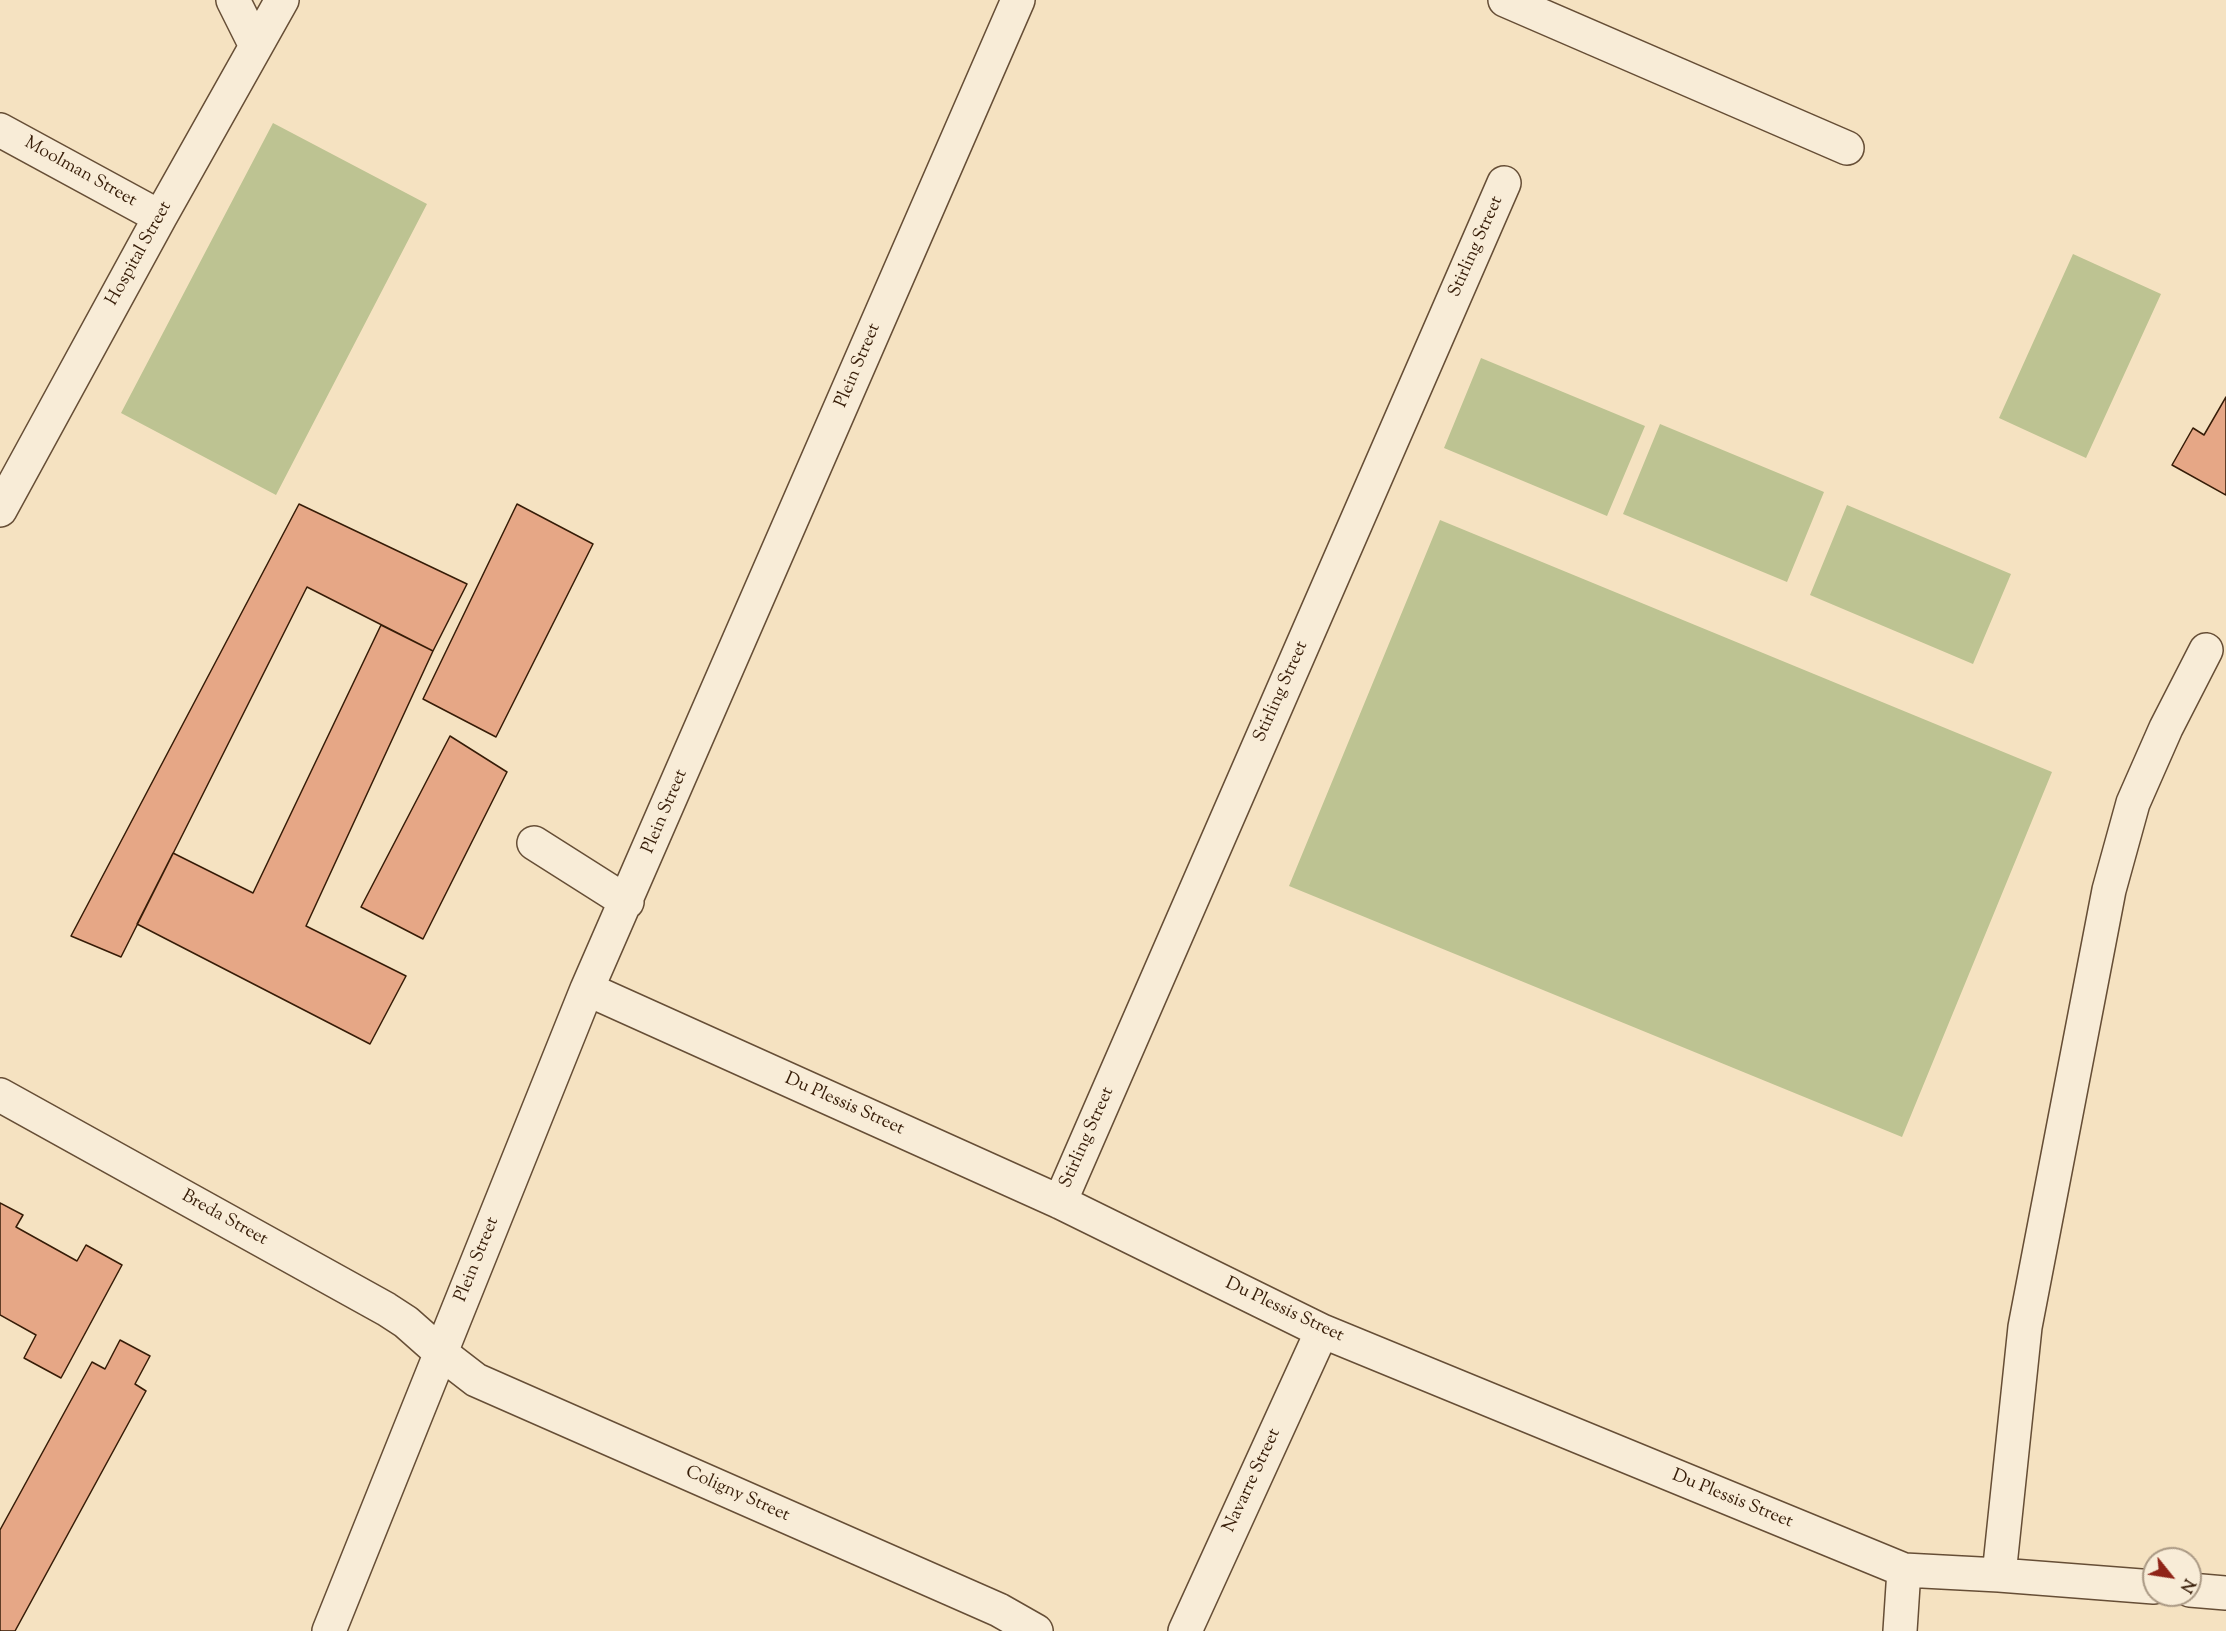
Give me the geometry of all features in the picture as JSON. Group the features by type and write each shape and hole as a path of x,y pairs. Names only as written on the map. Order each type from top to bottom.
{"street":[{"path":"232,0 256,46"},
{"name":"Hospital Street","path":"0,510 282,0"},
{"name":"Plein Street","path":"330,1631 587,989 627,902 1018,0"},
{"path":"1505,0 1847,148"},
{"name":"Moolman Street","path":"0,130 160,217"},
{"name":"Stirling Street","path":"1060,1202 1504,183"},
{"path":"1999,1575 2025,1327 2109,890 2133,803 2166,728 2206,650"},
{"path":"534,843 627,902"},
{"name":"Du Plessis Street","path":"587,989 1060,1202 1322,1331 1904,1570 2142,1586"},
{"name":"Breda Street","path":"0,1095 386,1309 406,1322 441,1353"},
{"name":"Navarre Street","path":"1185,1631 1322,1331"},
{"name":"Coligny Street","path":"441,1353 476,1380 498,1391 999,1610 1036,1631"},
{"path":"1900,1631 1904,1570"},
{"path":"2202,1591 2226,1593"}],"green space":[{"path":"273,123 427,204 276,495 121,413"},
{"path":"2073,254 2161,294 2086,458 1999,418"},
{"path":"1481,358 1645,426 1607,516 1444,448"},
{"path":"1660,424 1824,492 1787,582 1623,514"},
{"path":"1847,505 2011,574 1973,664 1810,595"},
{"path":"1440,520 2052,772 1902,1137 1289,886"}],"building":[{"path":"2226,397 2226,495 2172,465 2193,428 2204,435"},
{"path":"299,504 467,584 433,651 307,587 121,957 71,936"},
{"path":"517,504 593,544 496,737 423,699"},
{"path":"381,625 433,651 306,926 406,976 370,1044 137,924 173,853 253,893"},
{"path":"450,736 507,772 423,939 361,907"},
{"path":"0,1203 23,1215 16,1227 77,1261 86,1245 122,1265 61,1378 24,1358 36,1335 0,1315"},
{"path":"120,1340 150,1356 135,1384 146,1391 15,1631 0,1631 0,1530 92,1362 105,1369"}]}
